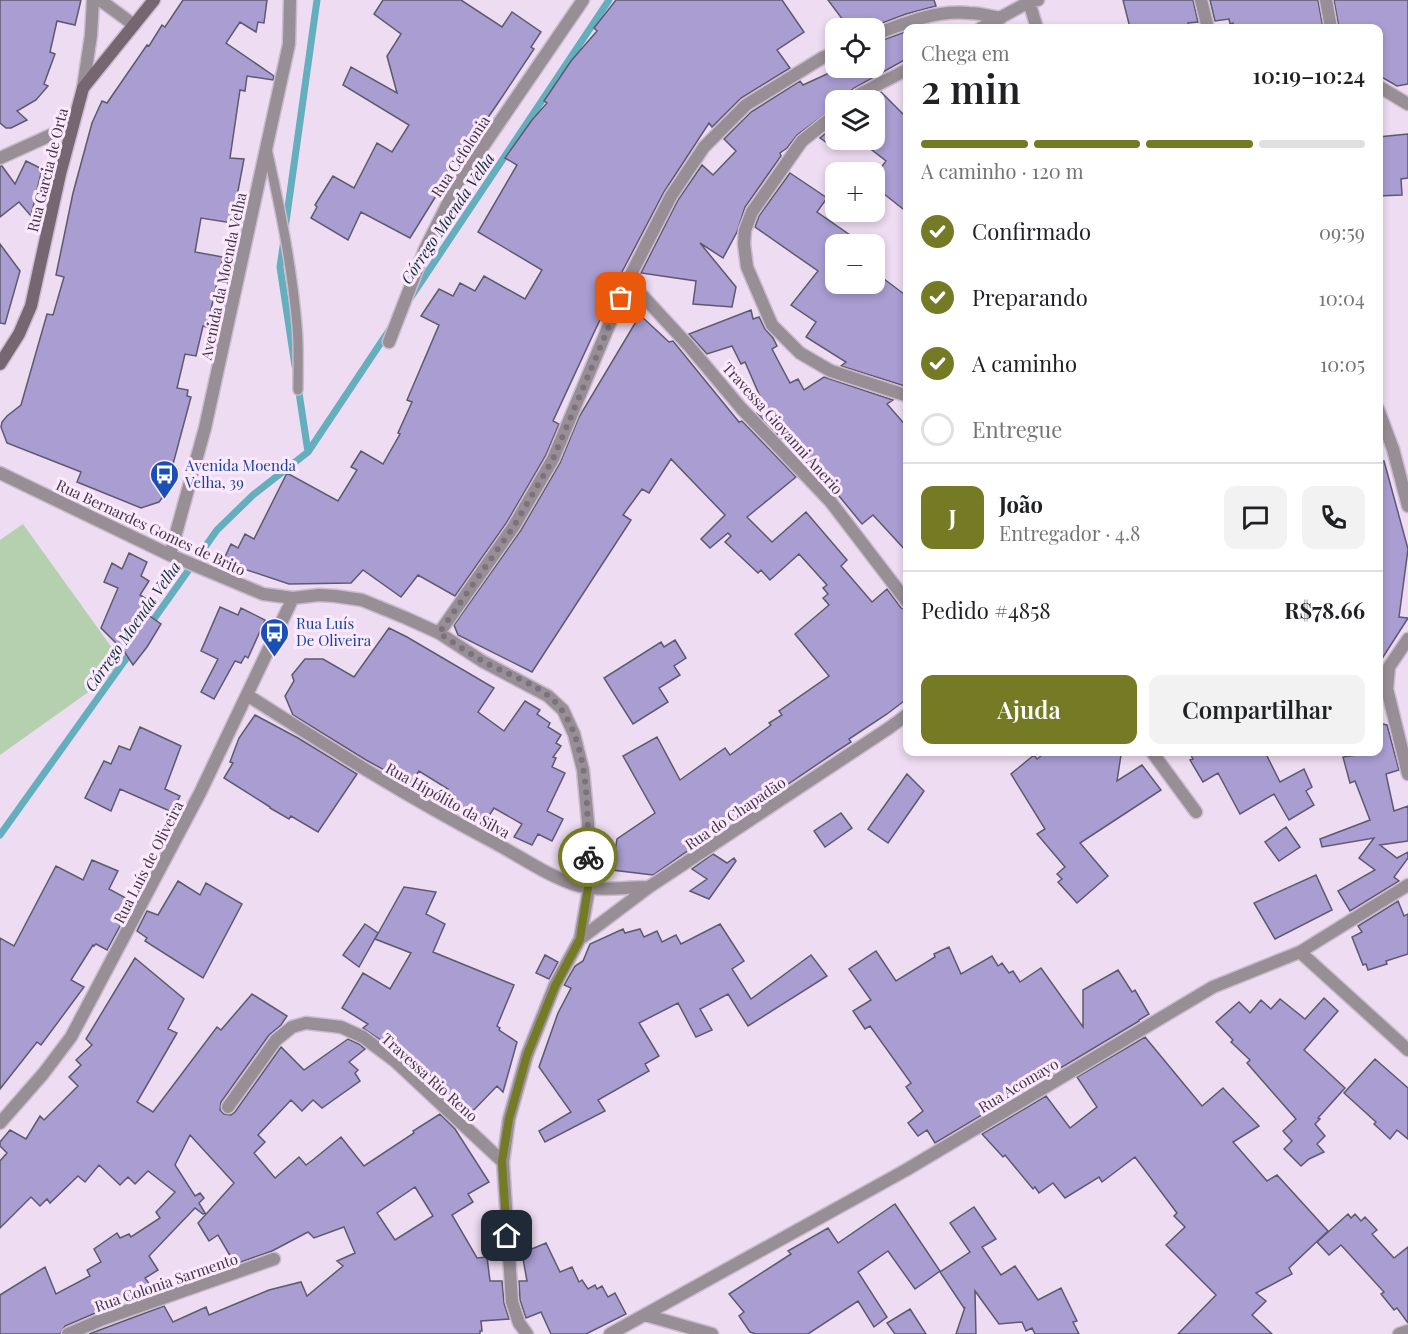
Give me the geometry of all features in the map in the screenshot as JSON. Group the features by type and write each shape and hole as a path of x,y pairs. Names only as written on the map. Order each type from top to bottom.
{"street":[{"path":"83,88 91,35 93,0"},
{"path":"100,0 134,25"},
{"name":"Rua Garcia de Orta","path":"0,364 19,334 31,306 60,174 83,88 154,0"},
{"name":"Avenida da Moenda Velha","path":"170,555 205,428 289,44 290,0"},
{"name":"Rua Cefolonia","path":"388,342 425,249 458,183 583,0"},
{"path":"1201,0 1207,24"},
{"path":"1326,0 1330,24"},
{"path":"989,24 1031,1 1036,24"},
{"path":"885,30 905,22 940,14 968,12 1001,18"},
{"path":"439,633 514,526 553,459 628,280 671,196 704,147 746,105 825,57"},
{"path":"868,90 903,72"},
{"path":"1383,89 1408,104"},
{"path":"825,123 802,141 752,212 745,230 747,267 772,325 800,353 831,372 903,394"},
{"path":"0,158 73,125"},
{"name":"Travessa Giovanni Anerio","path":"628,280 696,354 741,408 822,492 903,597"},
{"path":"1383,422 1393,449 1408,506"},
{"name":"Rua Bernardes Gomes de Brito","path":"0,473 170,555 263,594 293,598 319,595 362,600 439,633 482,661 548,696 563,710 574,734 583,770 588,822 588,888 580,939"},
{"name":"Rua Luís de Oliveira","path":"0,1123 72,1037 157,879 293,598"},
{"path":"1408,639 1389,667 1386,689 1408,774"},
{"name":"Rua Hipólito da Silva","path":"247,695 376,777 544,870 588,888 649,887"},
{"name":"Rua do Chapadão","path":"580,939 649,887 753,820 903,717"},
{"path":"1155,756 1196,812"},
{"name":"Rua Acomayo","path":"610,1334 906,1170 1213,987 1300,952 1408,885"},
{"path":"526,1334 519,1323 512,1302 502,1161 509,1119 527,1055 555,986 580,939"},
{"path":"1300,952 1408,1050"},
{"name":"Travessa Rio Reno","path":"228,1107 276,1040 292,1027 306,1023 341,1027 363,1037 396,1062 502,1161"},
{"name":"Rua Colonia Sarmento","path":"68,1334 103,1319 274,1259"},
{"path":"645,1315 712,1334"},
{"path":"1399,1334 1408,1331"}],"lane":[{"path":"266,147 284,224 292,279 297,327 298,390"}],"green space":[{"path":"23,524 125,666 0,755 0,540"}],"building":[{"path":"0,0 81,0 75,25 57,21 50,52 55,54 44,84 48,86 36,100 17,111 27,120 11,128 6,128 0,123"},
{"path":"183,0 267,0 264,23 258,22 256,32 240,22 226,43 274,76 273,80 247,76 245,91 240,90 230,158 244,159 232,223 201,218 195,252 223,257 207,327 203,326 196,356 185,354 177,388 188,390 187,396 191,397 165,494 159,502 141,508 77,482 81,472 7,443 1,427 7,416 21,405 47,314 53,315 64,277 56,275 73,193 92,123 102,101 107,103 147,45 149,46 162,25 165,27"},
{"path":"383,0 461,0 502,27 512,12 541,32 531,47 534,49 471,142 466,139 442,182 444,183 410,238 361,212 348,240 311,218 317,207 315,205 333,176 354,188 377,143 392,152 409,125 343,85 351,67 397,93 387,56 401,34 374,14"},
{"path":"616,0 782,0 804,32 777,50 790,68 741,98 712,127 709,123 664,192 623,270 553,421 559,424 546,455 507,522 455,596 418,575 401,597 363,570 351,583 289,584 241,568 239,572 222,563 231,544 238,548 245,534 254,539 287,473 338,501 357,470 351,467 361,451 383,464 400,434 398,433 412,402 407,400 439,325 421,316 439,289 453,296 460,283 475,291 484,276 525,299 542,270 478,232 517,165 505,158 547,103 544,101 571,61 597,31 594,28"},
{"path":"828,0 934,0 936,6 885,22 885,18 842,18"},
{"path":"1123,0 1193,0 1198,22 1188,24 1129,24"},
{"path":"1210,0 1318,0 1322,24 1230,24 1229,19 1215,21"},
{"path":"1334,0 1408,0 1408,84 1397,86 1383,78 1383,24 1338,24"},
{"path":"903,33 903,61 885,71 885,39"},
{"path":"825,75 825,78 872,78 852,90 825,90 825,114 797,135 780,153 781,156 745,207 737,232 723,258 700,243 736,287 732,307 693,304 696,281 641,273 678,200 702,165 713,175 736,151 724,139 751,112 800,81 803,85"},
{"path":"885,96 903,114 903,209 885,195 886,161 872,150 885,150"},
{"path":"1408,134 1408,178 1401,179 1402,195 1383,196 1383,136"},
{"path":"26,161 42,169 31,216 19,202 0,217 0,166 15,184"},
{"path":"790,173 825,197 825,201 817,212 825,218 825,222 831,222 849,234 825,234 825,294 885,294 885,280 903,293 903,385 841,366 846,362 806,337 816,322 791,305 818,271 755,227 759,216"},
{"path":"0,244 20,271 5,324 0,323"},
{"path":"751,310 753,319 759,317 773,338 777,346 772,349 790,383 798,379 804,390 824,377 893,400 887,404 903,422 903,548 873,515 862,524 812,463 808,466 757,413 765,408 745,362 741,364 732,346 707,354 689,334"},
{"path":"640,315 669,342 673,341 739,422 742,421 796,477 747,517 772,542 806,512 847,560 841,566 872,602 887,589 903,609 903,702 849,739 851,742 748,809 653,875 612,870 617,839 655,813 623,756 657,737 680,780 725,748 730,755 771,725 769,723 782,715 779,711 829,676 795,634 829,605 823,598 828,594 823,588 827,585 799,554 770,580 761,570 758,573 725,542 731,536 728,533 710,548 701,539 725,515 671,459 649,493 642,489 623,515 631,520 532,672 458,635 454,625 521,530 560,463 579,417"},
{"path":"1383,461 1408,549 1399,617 1408,618 1383,657"},
{"path":"129,553 147,562 141,576 149,581 140,595 150,601 144,612 161,624 133,665 124,651 101,628 118,588 104,582 112,563 122,569"},
{"path":"220,607 238,615 241,608 265,620 248,658 245,656 241,663 235,661 214,699 201,692 218,659 201,651"},
{"path":"389,628 494,688 478,712 504,731 525,701 540,710 537,714 550,723 548,727 561,735 556,743 561,746 553,757 556,758 552,767 565,773 547,811 563,819 552,841 538,834 532,845 514,837 522,824 494,808 485,822 456,807 454,810 439,801 448,789 419,771 410,784 293,715 285,696 294,681 292,675 305,659 323,659 354,677"},
{"path":"675,640 686,658 674,666 680,675 659,688 668,702 633,724 604,678 661,642 664,647"},
{"path":"255,715 357,774 318,832 291,816 289,819 224,778 233,763 230,762 239,738"},
{"path":"1383,724 1387,725 1399,770 1386,774 1394,811 1408,806 1408,841 1380,845 1397,858 1408,852 1408,858 1394,877 1399,881 1350,911 1338,891 1375,870 1359,858 1374,838 1322,847 1320,839 1370,820 1355,781 1350,783 1343,757 1383,756"},
{"path":"140,727 181,746 165,789 180,796 172,812 120,789 111,811 85,798 104,761 111,764 119,746 130,750"},
{"path":"1033,756 1037,759 1041,756 1121,756 1117,781 1142,765 1161,790 1080,843 1108,876 1077,903 1058,882 1062,879 1057,874 1065,867 1037,834 1045,829 1011,774"},
{"path":"1191,756 1267,756 1280,782 1304,769 1312,787 1306,791 1314,805 1289,820 1274,794 1240,814 1218,773 1203,782 1190,760 1193,759"},
{"path":"907,774 924,791 888,843 868,829"},
{"path":"841,813 852,828 825,847 814,831"},
{"path":"1286,827 1300,847 1279,861 1265,842"},
{"path":"713,854 727,863 734,858 736,861 709,899 690,891 707,879 692,869"},
{"path":"92,860 118,871 109,889 133,902 107,950 96,944 93,945 71,980 84,987 41,1045 37,1042 0,1089 0,938 14,946 56,866 83,880"},
{"path":"1316,875 1332,910 1275,939 1254,903"},
{"path":"178,881 200,895 206,883 242,904 203,978 145,941 147,938 137,931 147,911 158,915"},
{"path":"404,887 436,892 426,914 445,924 433,952 514,985 497,1026 499,1030 517,1042 503,1092 497,1086 467,1117 454,1105 458,1103 428,1073 426,1076 394,1049 363,1028 368,1024 342,1008 363,973 390,989 411,953 375,939"},
{"path":"1398,901 1404,916 1408,914 1408,954 1368,970 1366,964 1363,965 1352,937 1362,932 1358,926"},
{"path":"365,924 378,933 359,967 343,955"},
{"path":"720,924 744,961 732,969 751,999 811,955 827,976 748,1026 728,994 700,1009 712,1030 696,1037 678,1003 639,1023 659,1056 645,1064 649,1071 598,1100 605,1111 545,1142 539,1131 571,1112 539,1067 558,1013 571,988 564,985 575,966 583,961 590,944 623,929 625,933 640,929 644,937 657,931 662,942 676,935 681,944"},
{"path":"949,947 961,974 992,956 998,966 1002,963 1009,973 1013,971 1020,982 1041,968 1083,1027 1083,990 1118,970 1132,992 1135,990 1149,1014 935,1143 927,1130 918,1136 908,1123 923,1111 906,1087 911,1083 870,1026 865,1029 853,1011 871,1000 849,969 876,951 896,981 935,957 934,954"},
{"path":"545,955 558,962 549,979 536,973"},
{"path":"135,958 184,999 168,1029 177,1033 137,1102 153,1112 217,1027 221,1030 252,994 287,1016 281,1025 269,1035 221,1102 220,1110 224,1114 231,1115 235,1112 281,1047 304,1070 348,1039 359,1044 365,1049 349,1062 358,1070 355,1073 360,1081 322,1108 313,1100 302,1111 291,1100 258,1135 265,1142 254,1153 275,1178 299,1157 306,1165 341,1137 364,1166 440,1114 455,1129 489,1182 468,1194 473,1202 452,1215 477,1258 487,1257 490,1281 502,1281 504,1303 509,1319 481,1321 480,1334 89,1334 164,1306 173,1322 206,1307 209,1315 269,1290 301,1282 307,1296 343,1266 337,1261 355,1253 344,1227 314,1238 308,1232 272,1251 235,1264 218,1235 209,1241 198,1223 234,1183 190,1135 175,1165 195,1196 200,1193 204,1198 199,1203 205,1213 195,1208 149,1256 158,1270 145,1278 155,1292 65,1326 60,1334 0,1334 0,1295 45,1267 56,1294 90,1276 87,1270 101,1262 94,1249 117,1233 120,1238 129,1234 131,1237 160,1218 156,1212 175,1192 148,1171 135,1184 128,1177 120,1185 99,1165 85,1182 78,1176 50,1203 47,1199 40,1206 31,1197 0,1228 0,1161 7,1153 0,1146 0,1142 10,1130 26,1139 40,1116 44,1120 78,1086 69,1077 81,1065 76,1060 92,1045 86,1039","holes":["415,1187 433,1216 395,1240 377,1213"]},
{"path":"1324,998 1338,1011 1304,1050 1345,1088 1315,1124 1325,1136 1317,1144 1324,1152 1309,1159 1301,1166 1284,1149 1292,1141 1283,1131 1296,1119 1247,1063 1250,1060 1231,1042 1233,1040 1216,1022 1239,1002 1250,1013 1261,1000 1271,1009 1280,999 1305,1019"},
{"path":"1145,1037 1202,1106 1223,1088 1259,1126 1233,1142 1267,1181 1277,1175 1328,1231 1289,1268 1292,1274 1256,1293 1266,1301 1252,1315 1272,1334 1178,1334 1216,1295 1166,1245 1185,1227 1174,1216 1177,1213 1135,1157 1102,1182 1099,1177 1065,1198 1053,1183 1039,1193 1035,1187 1033,1189 1005,1155 1003,1157 982,1134 1046,1096 1070,1128 1097,1107 1077,1077"},
{"path":"1375,1059 1408,1088 1408,1139 1397,1130 1390,1139 1374,1124 1376,1122 1344,1093"},
{"path":"895,1204 940,1271 915,1289 888,1251 858,1272 887,1317 874,1327 858,1301 808,1334 750,1332 739,1316 744,1312 729,1294 791,1254 788,1251 828,1228 838,1243"},
{"path":"974,1207 996,1239 982,1247 1001,1275 1015,1266 1038,1300 1061,1288 1077,1321 1073,1322 1079,1334 1035,1334 1032,1328 1026,1331 1022,1322 999,1324 975,1291 976,1334 956,1334 965,1307 940,1272 970,1252 950,1223"},
{"path":"1348,1214 1351,1218 1355,1214 1361,1221 1365,1217 1377,1230 1372,1234 1394,1258 1408,1247 1408,1323 1397,1308 1394,1310 1381,1294 1384,1292 1341,1245 1329,1255 1317,1242"},
{"path":"546,1243 560,1272 572,1267 579,1282 582,1280 588,1289 595,1285 597,1289 602,1286 608,1297 615,1293 626,1314 586,1334 551,1334 541,1312 526,1318 520,1300 519,1281 527,1281 522,1253"},
{"path":"910,1309 926,1334 895,1334 887,1323"}],"waterway":[{"name":"Córrego Moenda Velha","path":"285,229 317,0"},
{"name":"Córrego Moenda Velha","path":"411,297 609,0"},
{"name":"Córrego Moenda Velha","path":"284,240 280,267 295,366"},
{"name":"Córrego Moenda Velha","path":"308,452 390,329"},
{"name":"Córrego Moenda Velha","path":"149,626 217,530 253,495 308,452 298,386"},
{"name":"Córrego Moenda Velha","path":"0,835 133,649"}],"way so far":[{"path":"588,857 588,822 583,770 574,734 563,710 548,696 482,661 439,633 530,502 553,459 621,298"}],"place":[{"name":"Avenida Moenda Velha, 39","path":"164,500"},
{"name":"Rua Luís De Oliveira","path":"275,658"}],"route":[{"path":"507,1236 502,1161 509,1119 527,1055 555,986 580,939 584,926 588,857"}]}
